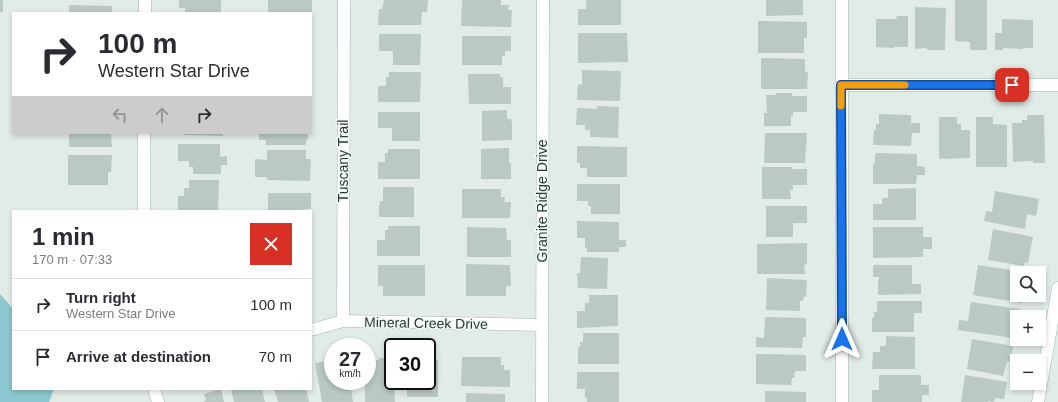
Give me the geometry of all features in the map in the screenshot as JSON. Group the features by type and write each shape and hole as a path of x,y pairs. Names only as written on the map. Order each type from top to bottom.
{"street":[{"path":"145,0 145,12"},
{"name":"Tuscany Trail","path":"343,321 344,0"},
{"name":"Granite Ridge Drive","path":"542,402 543,0"},
{"path":"842,0 842,402"},
{"path":"841,85 1058,85"},
{"path":"144,134 144,210"},
{"path":"1038,402 1058,288"},
{"name":"Mineral Creek Drive","path":"312,330 343,321 542,326"},
{"path":"154,390 158,402"}],"water":[{"path":"0,294 12,308 12,390 54,390 49,402 0,402"}],"building":[{"path":"0,0 3,0 3,12 0,12"},
{"path":"179,0 221,0 221,12 185,12 185,8 179,8"},
{"path":"268,0 312,0 312,12 268,12"},
{"path":"384,0 428,0 427,12 422,12 421,25 378,25 379,9 382,9"},
{"path":"462,0 501,0 501,5 509,5 508,10 512,10 511,27 461,26"},
{"path":"621,0 621,25 578,25 578,9 586,9 586,1"},
{"path":"766,0 803,0 803,15 766,16"},
{"path":"955,0 987,0 987,50 970,50 970,42 955,41"},
{"path":"69,5 112,6 112,12 69,12"},
{"path":"915,7 946,8 945,50 929,50 925,48 915,49"},
{"path":"897,16 908,16 908,47 876,47 876,19 896,19"},
{"path":"1002,19 1033,20 1033,48 1003,48 1003,50 995,50 995,33 1002,33"},
{"path":"758,21 807,22 807,38 804,38 804,53 758,53"},
{"path":"578,33 627,33 628,62 578,63"},
{"path":"379,34 421,34 420,65 393,65 393,51 379,51"},
{"path":"462,36 511,36 511,51 505,51 505,56 502,56 502,65 462,65"},
{"path":"761,58 805,59 805,72 808,72 807,89 761,89"},
{"path":"582,70 621,71 620,101 577,100 578,84 582,85"},
{"path":"389,72 421,72 420,102 378,102 378,86 386,86 386,77 389,77"},
{"path":"468,74 500,74 500,77 503,77 503,87 511,87 511,104 469,104"},
{"path":"776,93 792,93 792,96 807,96 807,112 793,112 793,116 791,116 791,126 764,126 764,113 767,113 766,95 776,95"},
{"path":"597,106 619,107 618,138 590,137 590,130 585,130 585,125 576,125 577,108 597,109"},
{"path":"507,110 507,119 511,119 512,123 512,140 482,141 482,111"},
{"path":"378,112 420,112 420,141 392,141 392,128 378,128"},
{"path":"879,114 911,115 911,123 920,123 920,133 912,133 911,146 873,145 874,130 876,130 876,124 879,124"},
{"path":"1027,115 1044,115 1045,163 1033,163 1033,161 1013,162 1012,123 1022,123 1022,120 1027,120"},
{"path":"939,117 957,117 957,124 961,124 961,130 970,130 970,158 939,159"},
{"path":"976,117 993,117 993,124 1007,125 1007,167 976,167"},
{"path":"765,133 807,133 805,163 764,163"},
{"path":"69,134 111,134 112,147 69,147"},
{"path":"223,134 223,136 184,135"},
{"path":"259,134 308,134 306,145 266,145 266,140 259,140"},
{"path":"178,144 220,144 220,157 227,156 227,165 221,165 221,174 193,174 193,167 189,167 189,161 178,161"},
{"path":"577,146 627,147 627,177 587,177 587,168 580,168 580,163 577,163"},
{"path":"509,148 511,179 481,179 481,149"},
{"path":"388,149 420,149 420,179 378,179 378,162 385,162 385,153 388,153"},
{"path":"267,150 306,150 306,159 311,159 310,181 267,180 267,177 255,177 255,159 267,160"},
{"path":"876,153 917,154 917,166 925,167 925,175 917,175 916,184 873,184 873,167"},
{"path":"68,155 112,155 111,172 108,172 108,185 68,185"},
{"path":"762,167 792,167 792,169 807,169 807,185 793,185 793,190 790,190 791,199 762,199"},
{"path":"189,180 219,180 218,210 178,210 178,196 184,196 184,188 189,188"},
{"path":"577,184 620,184 620,214 591,214 591,206 588,206 588,201 577,201"},
{"path":"383,187 414,187 414,217 379,217 380,201 383,201"},
{"path":"916,188 916,220 873,220 873,204 882,204 882,198 888,198 888,189"},
{"path":"462,189 501,189 501,197 505,197 504,202 511,202 510,218 462,218"},
{"path":"995,191 1039,199 1036,216 1027,214 1025,229 984,221 986,211 992,212"},
{"path":"268,193 311,193 311,209 268,210"},
{"path":"766,206 807,206 807,223 793,223 793,237 766,237"},
{"path":"577,221 619,222 619,240 626,240 626,247 619,247 619,252 587,252 587,248 585,248 585,238 577,238"},
{"path":"388,226 420,226 420,256 377,256 377,240 385,240 385,230 388,230"},
{"path":"467,227 506,228 507,240 511,240 511,257 467,257"},
{"path":"873,227 923,227 923,237 932,237 932,249 923,249 923,257 873,258"},
{"path":"993,229 1033,237 1028,263 1025,262 1024,266 988,260"},
{"path":"807,243 807,264 804,265 805,274 757,274 757,244"},
{"path":"581,257 608,258 607,289 578,288 577,273 580,273"},
{"path":"466,264 510,265 511,286 506,286 506,296 466,296"},
{"path":"378,265 425,265 425,296 383,296 383,286 378,286"},
{"path":"912,265 912,284 921,284 921,294 878,295 879,277 873,277 873,266"},
{"path":"978,265 1010,270 1010,301 973,295"},
{"path":"767,278 807,280 806,297 804,296 803,301 800,301 800,311 766,310"},
{"path":"589,295 618,295 618,326 577,328 577,311 585,311 585,303 589,303"},
{"path":"877,301 922,301 922,313 914,313 914,332 872,332 872,318 874,318 874,312 877,312"},
{"path":"971,302 1020,309 1010,310 1010,338 958,330 959,320 968,321"},
{"path":"765,317 806,318 806,337 803,337 802,348 756,347 756,337 764,338"},
{"path":"583,333 619,333 619,364 578,364 578,347 580,347 580,342 583,342"},
{"path":"886,336 915,337 915,369 872,369 873,352 880,352 880,346 886,346"},
{"path":"972,339 1013,346 1012,354 1010,354 1010,362 1007,361 1003,376 967,369"},
{"path":"756,354 806,355 806,371 795,371 791,385 756,384"},
{"path":"462,357 501,357 501,365 504,365 504,370 510,370 510,387 461,386"},
{"path":"379,358 384,358 384,390 394,390 395,402 365,402 365,390 376,390 376,360 379,360"},
{"path":"436,360 438,360 438,397 407,397 407,390 436,390"},
{"path":"324,362 324,390 351,390 353,402 322,402 315,363"},
{"path":"577,372 619,372 619,402 587,402 587,398 585,398 585,389 577,389"},
{"path":"879,375 921,375 921,385 929,385 929,395 922,395 922,402 872,402 872,390 879,390"},
{"path":"965,375 1007,382 1004,399 995,398 994,402 961,402"},
{"path":"221,390 224,402 202,402 206,400 204,394"},
{"path":"231,390 262,390 265,402 234,402"},
{"path":"274,390 306,390 309,402 278,402"},
{"path":"765,391 806,392 806,402 765,402"},
{"path":"466,393 505,394 505,402 466,402"}],"slow traffic":[{"path":"841,106 841,85 905,85"}],"route":[{"path":"842,339 841,85 1012,85"}]}
